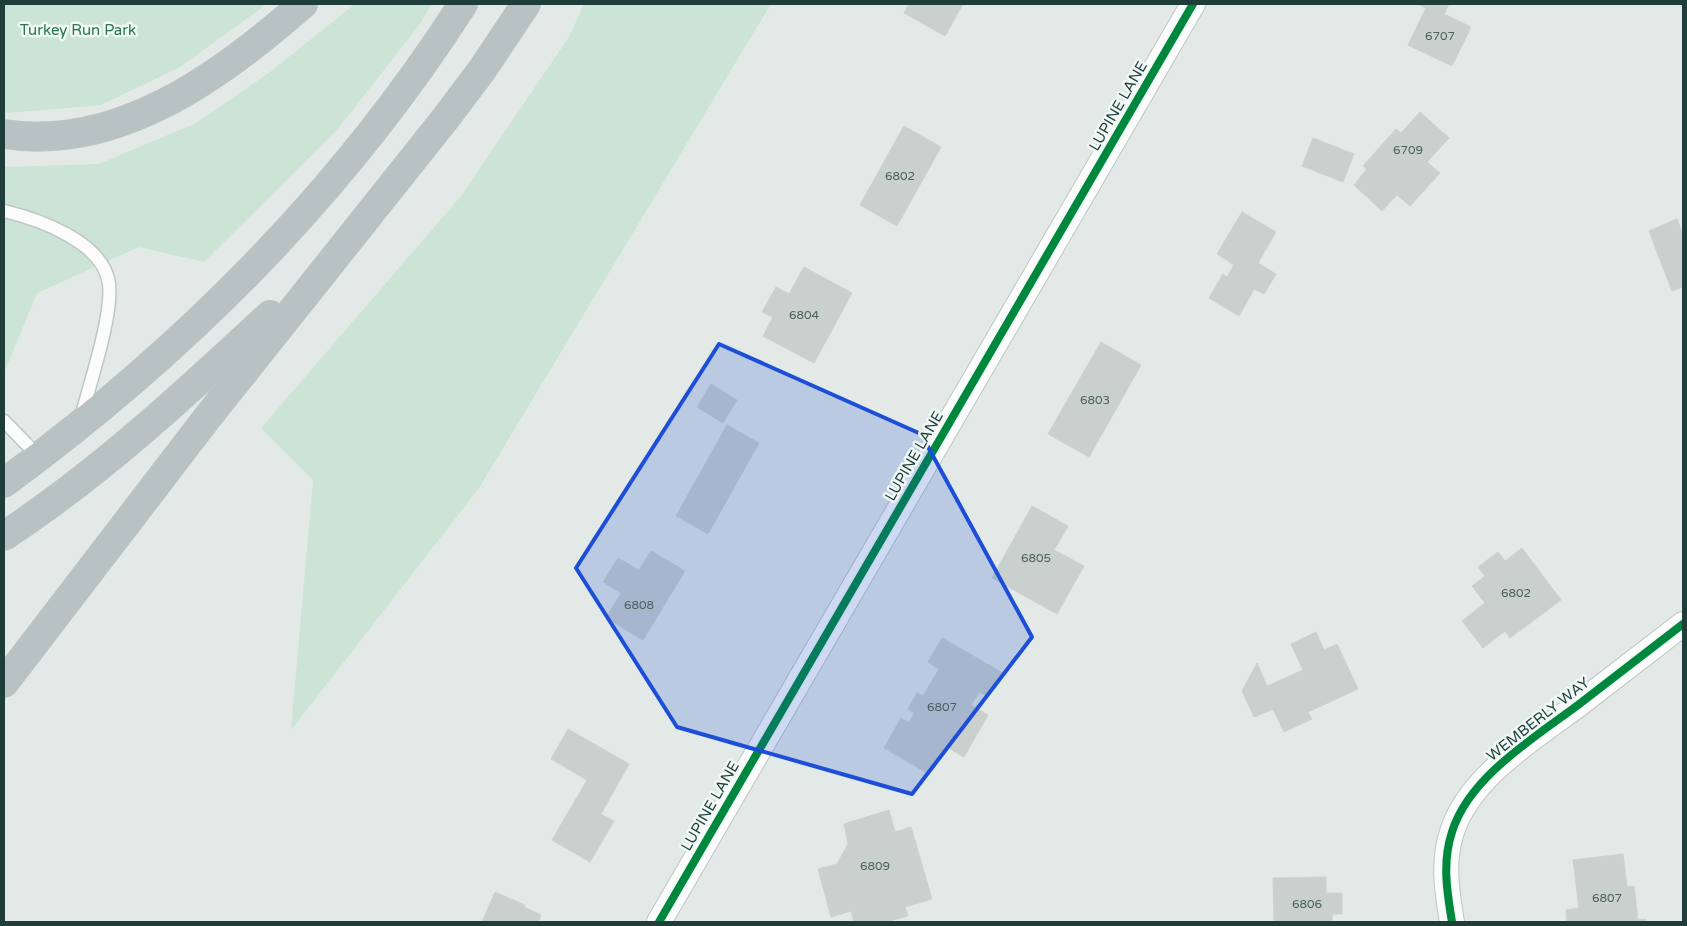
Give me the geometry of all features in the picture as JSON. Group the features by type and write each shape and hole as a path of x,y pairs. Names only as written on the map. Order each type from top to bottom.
{"highway":[{"path":"4,134 68,135 111,124 153,110 208,78 266,36 303,4"},
{"path":"4,483 78,428 164,355 241,280 336,178 386,117 464,4"},
{"path":"4,683 106,547 370,210 445,119 482,70 526,4"},
{"path":"4,536 112,456 197,383 272,313 370,210"}],"street":[{"name":"LUPINE LANE","path":"659,922 1193,4"},
{"name":"WEMBERLY WAY","path":"1452,922 1446,887 1447,854 1452,831 1473,793 1507,759 1683,624"}],"lane":[{"path":"4,211 52,226 73,239 90,252 101,265 109,282 109,302 103,332 78,428"},
{"path":"4,421 39,457"}],"highlighted area":[{"path":"719,344 921,434 1032,637 912,794 677,727 576,568"}],"green space":[{"name":"Turkey Run Park","path":"4,4 267,4 180,67 101,105 8,113 4,112"},
{"path":"355,4 432,4 420,24 337,130 204,262 139,247 37,293 4,373 4,167 99,164 196,123 270,72"},
{"path":"584,4 771,4 479,488 291,730 313,480 261,428 461,196 569,37"}],"building":[{"path":"909,4 963,4 945,36 904,13"},
{"path":"1417,4 1449,4 1444,14 1471,27 1452,66 1408,45 1426,8"},
{"path":"1420,112 1449,138 1427,162 1440,173 1410,206 1397,195 1382,211 1354,185 1367,169 1363,166 1396,129 1401,133"},
{"path":"904,126 941,147 897,226 860,205"},
{"path":"1313,138 1354,154 1343,182 1302,166"},
{"path":"1242,212 1276,232 1258,263 1276,274 1264,294 1254,289 1239,316 1209,298 1223,274 1227,277 1234,265 1217,254"},
{"path":"1677,219 1683,235 1683,287 1672,291 1649,231"},
{"path":"804,267 852,293 814,363 763,336 773,317 762,312 776,287 789,294"},
{"path":"1101,342 1141,365 1089,457 1048,434"},
{"path":"711,384 737,400 723,423 697,407"},
{"path":"727,425 759,443 708,534 676,516"},
{"path":"1032,506 1068,526 1054,550 1084,566 1057,614 992,578"},
{"path":"1522,548 1561,600 1510,638 1505,631 1483,648 1462,621 1485,603 1472,586 1485,576 1478,567 1498,552 1505,561"},
{"path":"651,551 685,571 643,640 606,618 621,593 603,582 618,558 639,570"},
{"path":"1316,632 1324,650 1337,644 1358,689 1308,712 1312,719 1284,732 1273,709 1254,717 1242,691 1257,663 1267,686 1303,670 1291,644"},
{"path":"942,638 1003,673 988,697 979,692 971,705 988,715 964,757 945,746 929,774 884,748 901,718 909,723 914,713 908,709 917,693 923,696 939,669 928,662"},
{"path":"568,729 629,764 601,814 614,821 590,862 552,840 587,780 551,759"},
{"path":"889,810 895,832 911,827 932,899 905,907 908,916 886,922 854,922 851,911 831,917 818,869 837,864 848,844 844,824"},
{"path":"1623,854 1627,887 1634,886 1638,920 1646,919 1646,922 1567,922 1566,910 1579,908 1573,860"},
{"path":"1326,877 1326,893 1342,893 1342,914 1332,914 1332,922 1274,922 1273,878"},
{"path":"495,892 525,905 524,907 541,915 538,922 482,922"}],"cycle path":[{"path":"659,922 1193,4"},
{"path":"1452,922 1447,888 1447,854 1452,832 1460,812 1473,794 1488,776 1523,745 1683,624"}]}
